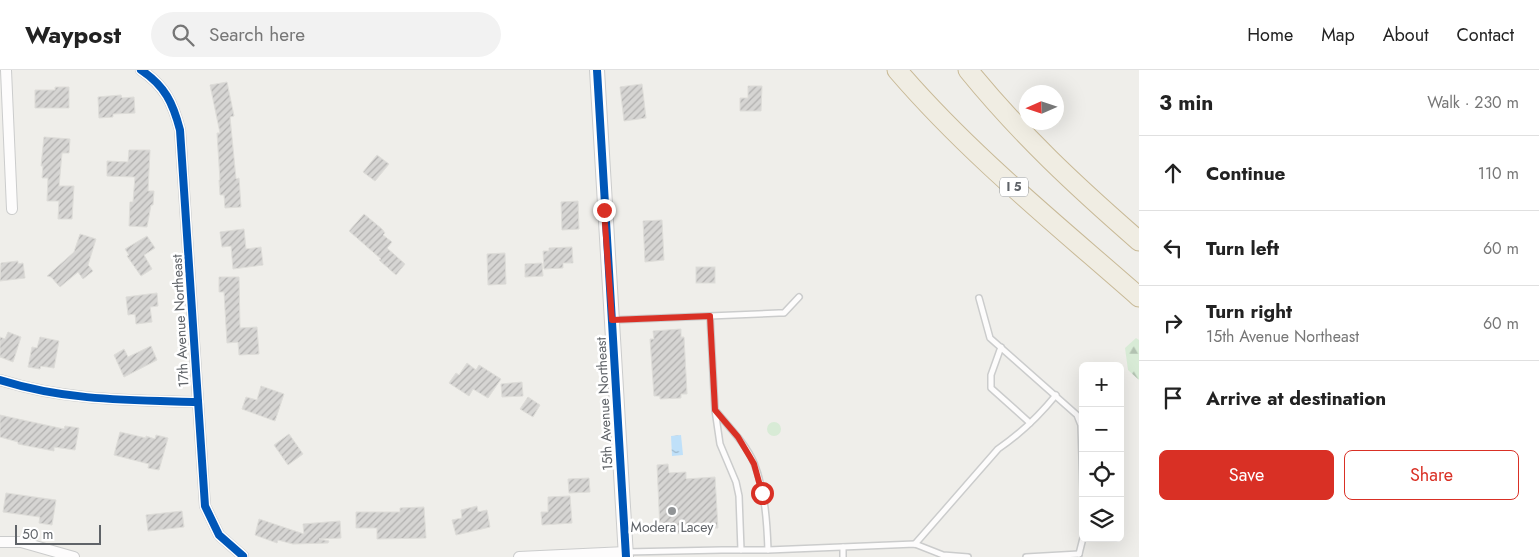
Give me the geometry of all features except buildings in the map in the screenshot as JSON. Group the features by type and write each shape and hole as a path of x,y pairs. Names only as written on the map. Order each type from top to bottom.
{"highway":[{"name":"I 5","path":"897,70 934,110 999,174 1139,297"},
{"path":"968,70 1025,136 1139,242"}],"street":[{"path":"6,70 12,209"},
{"name":"17th Avenue Northeast","path":"141,70 162,86 175,109 180,130 205,506 219,535 243,557"},
{"name":"15th Avenue Northeast","path":"596,70 626,555"},
{"path":"0,380 49,393 88,398 198,402"},
{"path":"0,542 21,542 74,557"},
{"path":"519,557 626,555"}],"lane":[{"path":"612,320 784,312 799,297"},
{"path":"979,298 990,338 1077,415 1081,425 1082,452"},
{"path":"710,316 715,410 720,444 736,482 741,550"},
{"path":"1001,347 990,375 991,388 1030,423"},
{"path":"915,544 998,449 1014,438 1056,395"},
{"path":"715,410 738,437 754,464 767,519 768,550"},
{"path":"1026,557 1080,556 1083,542"},
{"path":"626,555 915,544 943,555 968,557"},
{"path":"843,547 843,557"},
{"path":"722,550 722,557"}],"green space":[{"path":"1136,338 1139,340 1139,380 1128,370 1125,348"},
{"path":"771,422 777,422 781,429 777,436 771,436 767,432 767,426"}],"water":[{"path":"681,435 683,455 672,456 671,436"}],"cycle path":[{"path":"141,70 156,82 167,96 180,130 205,506 219,535 243,556"},
{"path":"597,70 626,557"},
{"path":"0,380 25,387 74,396 123,400 198,402"}],"place":[{"name":"Modera Lacey","path":"672,511"}],"route":[{"path":"604,210 612,320 710,316 715,410 738,437 754,464 762,493"}]}
